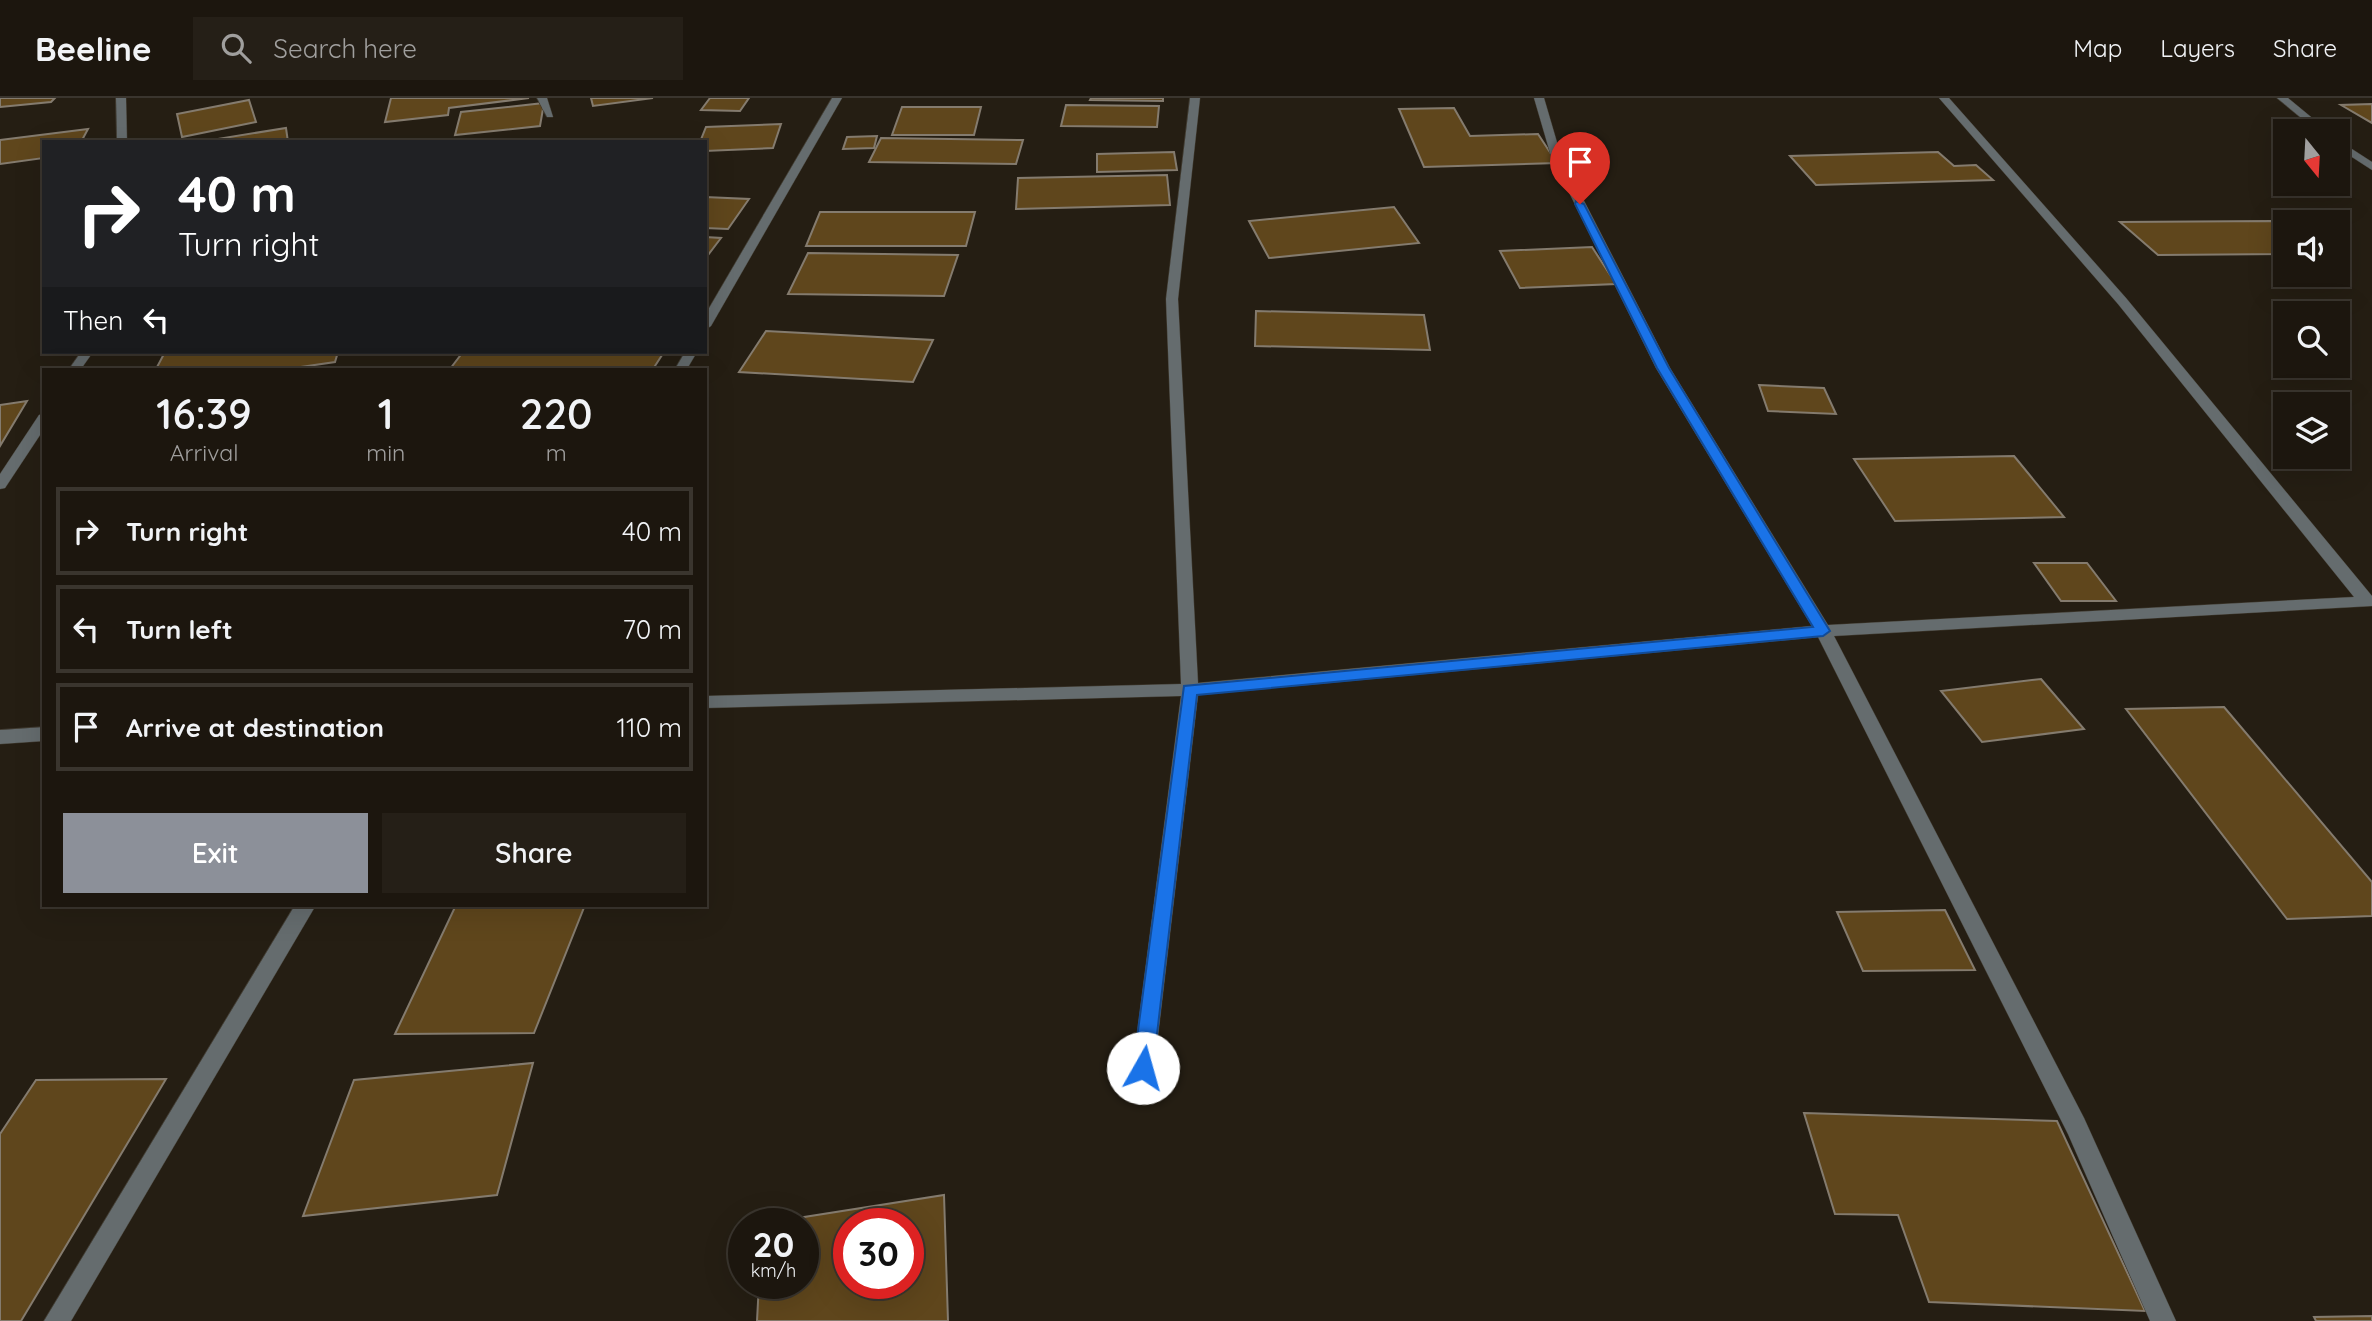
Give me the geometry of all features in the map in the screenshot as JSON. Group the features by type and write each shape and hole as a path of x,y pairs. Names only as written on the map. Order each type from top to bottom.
{"street":[{"path":"121,98 122,140"},
{"path":"542,98 550,115"},
{"path":"707,322 837,98"},
{"path":"1140,1095 1190,690 1172,299 1195,98"},
{"path":"1539,98 1556,156 1663,368 1823,631 2076,1126 2163,1321"},
{"path":"1944,98 2122,300 2368,600"},
{"path":"2282,98 2308,119"},
{"path":"2350,151 2372,167"},
{"path":"0,485 42,421"},
{"path":"707,702 1190,690 1823,631 2368,600"},
{"path":"0,737 42,734"},
{"path":"57,1321 305,907"}],"building":[{"path":"0,98 55,98 51,102 0,107"},
{"path":"391,98 529,98 449,108 448,115 385,122"},
{"path":"591,98 653,98 593,106"},
{"path":"710,98 749,98 740,111 701,110"},
{"path":"1163,98 1163,101 1090,100"},
{"path":"249,100 256,122 182,137 177,114"},
{"path":"544,103 540,126 455,135 461,112"},
{"path":"2372,104 2372,123 2341,105"},
{"path":"1066,105 1159,106 1157,127 1061,126"},
{"path":"902,107 981,107 974,135 892,135"},
{"path":"1454,108 1470,136 1538,134 1557,163 1424,167 1399,109"},
{"path":"781,124 773,148 707,151 707,140 701,140 706,127"},
{"path":"286,128 288,140 211,140"},
{"path":"88,129 82,140 42,140 42,158 0,164 0,140"},
{"path":"877,136 874,148 843,149 847,137"},
{"path":"881,138 1023,140 1016,164 869,162"},
{"path":"1174,152 1177,170 1097,172 1097,154"},
{"path":"1938,152 1954,166 1976,165 1993,180 1816,185 1790,156"},
{"path":"1167,175 1170,205 1016,209 1018,178"},
{"path":"707,197 749,199 728,229 707,228"},
{"path":"1394,207 1419,243 1269,258 1249,221"},
{"path":"820,212 975,212 966,246 806,246"},
{"path":"2272,221 2273,254 2158,255 2120,222"},
{"path":"707,237 721,238 707,256"},
{"path":"1592,247 1616,284 1520,288 1500,251"},
{"path":"808,253 958,255 944,296 788,294"},
{"path":"1256,311 1424,315 1430,350 1255,346"},
{"path":"766,331 933,340 913,382 739,372"},
{"path":"164,354 337,354 335,362 294,368 157,368"},
{"path":"461,354 663,354 654,368 451,368"},
{"path":"1759,385 1824,388 1836,414 1768,411"},
{"path":"27,401 0,446 0,405"},
{"path":"2014,456 2064,517 1895,521 1854,459"},
{"path":"2034,563 2087,563 2116,601 2061,601"},
{"path":"2041,679 2084,729 1982,742 1941,691"},
{"path":"2224,707 2372,882 2372,916 2287,919 2126,709"},
{"path":"455,907 584,907 534,1033 395,1034"},
{"path":"1945,910 1975,970 1863,971 1837,912"},
{"path":"533,1063 497,1195 303,1216 354,1080"},
{"path":"166,1079 21,1321 0,1321 0,1134 36,1080"},
{"path":"1804,1113 2057,1121 2145,1311 1929,1302 1898,1215 1835,1214"},
{"path":"944,1195 948,1321 757,1321 758,1299 819,1299 819,1215 833,1212 833,1299 924,1299 924,1208 861,1208"},
{"path":"2372,1316 2372,1321 2316,1321 2314,1317"}],"route":[{"path":"1143,1068 1190,690 1823,631 1663,368 1580,204"}]}
